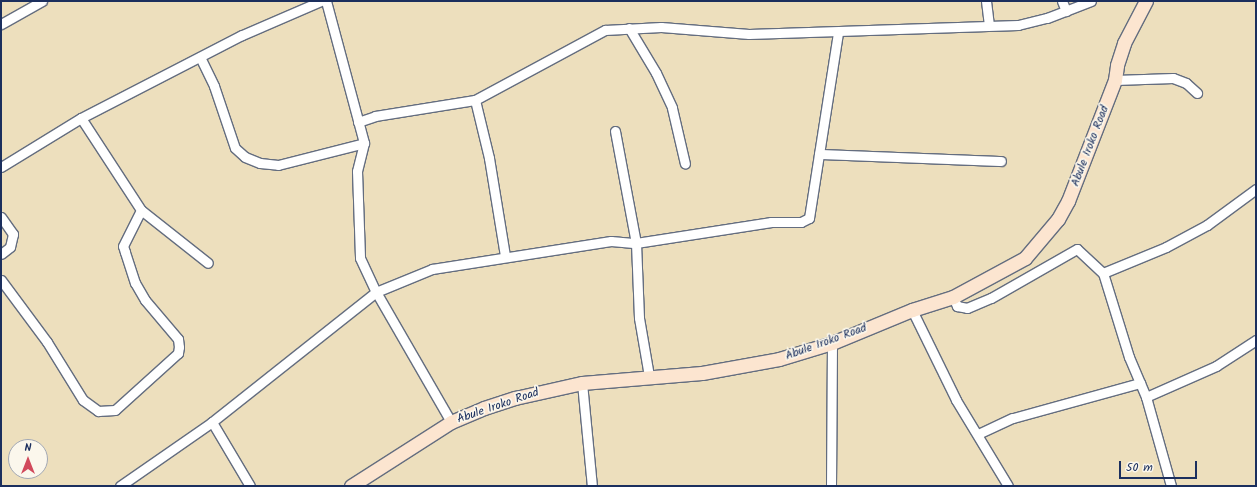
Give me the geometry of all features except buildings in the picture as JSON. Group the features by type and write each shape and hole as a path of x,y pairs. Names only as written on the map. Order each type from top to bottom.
{"street":[{"path":"1,24 42,1"},
{"path":"1,167 81,118 200,58 242,34 321,1"},
{"path":"326,1 364,142 357,171 360,217 358,238 360,258 376,292 451,422"},
{"path":"986,1 989,25"},
{"path":"1062,1 1066,11"},
{"path":"358,122 375,116 475,100 548,63 581,41 605,30 660,27 749,34 838,33 989,25 1018,25 1066,11 1091,1"},
{"name":"Abule Iroko Road","path":"351,486 451,422 515,398 582,383 648,376 702,373 761,363 832,343 912,310 953,296 1025,258 1058,219 1076,180 1115,80 1117,65 1124,43 1146,1"},
{"path":"629,28 656,73 672,108 685,164"},
{"path":"120,486 212,422 376,292 432,269 504,256 553,252 611,241 636,243 771,222 801,222 809,218 812,211 819,154 838,33"},
{"path":"200,58 214,86 235,148 245,157 260,164 278,165 364,142"},
{"path":"1115,80 1173,78 1186,82 1197,93"},
{"path":"475,100 489,158 504,256"},
{"path":"81,118 141,210 208,263"},
{"path":"615,130 636,243 639,318 648,376"},
{"path":"819,154 1001,161"},
{"path":"1103,273 1166,247 1200,229 1256,189"},
{"path":"1,280 47,342 83,400 98,411 115,410 178,353 180,347 178,339 145,300 135,283 123,246 141,210"},
{"path":"1,217 13,234 10,248 1,254"},
{"path":"953,296 957,306 966,308 990,298 1077,248 1103,273 1129,357 1146,397 1171,486"},
{"path":"912,310 956,400 978,434 1008,486"},
{"path":"1146,397 1216,366 1256,340"},
{"path":"831,486 832,343"},
{"path":"582,383 592,486"},
{"path":"978,434 1013,418 1140,383"},
{"path":"212,422 250,486"}]}
